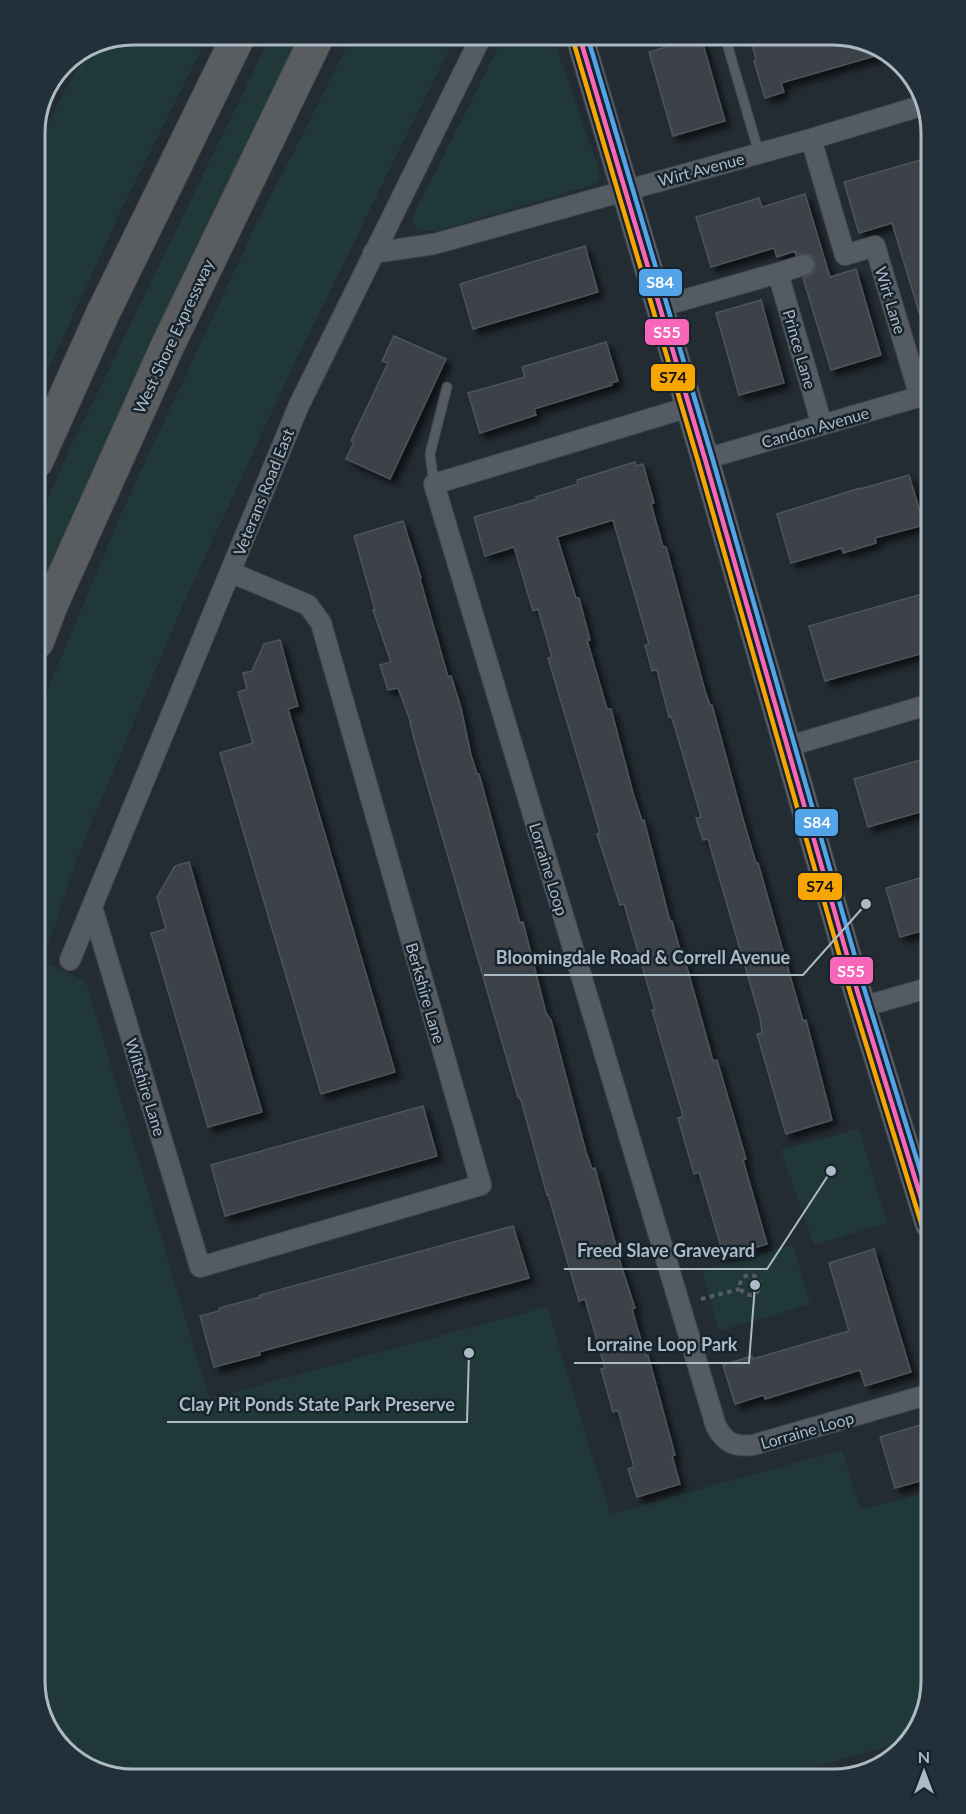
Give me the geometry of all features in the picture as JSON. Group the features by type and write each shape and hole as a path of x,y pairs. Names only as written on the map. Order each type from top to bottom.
{"highway":[{"path":"45,442 103,313 234,45"},
{"name":"West Shore Expressway","path":"45,621 167,347 313,45"}],"street":[{"name":"Veterans Road East","path":"70,960 299,405 477,45"},
{"path":"582,45 705,459 862,1007 921,1198"},
{"name":"Wirt Avenue","path":"373,253 434,244 916,107"},
{"name":"Wirt Lane","path":"811,139 845,255 875,246 921,393"},
{"path":"659,307 804,265"},
{"name":"Prince Lane","path":"778,273 822,425"},
{"name":"Candon Avenue","path":"705,459 921,396"},
{"path":"434,484 689,407"},
{"name":"Lorraine Loop","path":"434,484 716,1426 729,1443 741,1446 753,1445 921,1398"},
{"name":"Berkshire Lane","path":"201,1267 481,1185 321,622 308,605 230,572"},
{"path":"786,747 921,707"},
{"name":"Wiltshire Lane","path":"92,907 201,1267"},
{"path":"862,1007 921,990"}],"lane":[{"path":"728,47 759,153"},
{"path":"434,484 430,454 447,387"}],"path":[{"path":"744,1276 754,1276 759,1280 760,1287 754,1295 745,1294 740,1289 740,1282 744,1276"},
{"path":"701,1299 740,1289"}],"green space":[{"path":"133,45 204,45 125,202 45,376 45,130 79,65 99,52"},
{"path":"266,45 298,45 45,589 45,506 69,451"},
{"path":"348,45 451,45 297,358 184,602 81,848 45,955 45,696 126,503 255,227"},
{"path":"499,45 555,45 598,167 599,179 593,185 437,231 424,231 415,227 412,218"},
{"path":"45,962 86,982 209,1399 547,1307 610,1514 842,1450 861,1510 921,1494 920,1693 912,1720 894,1744 809,1769 127,1769 94,1760 75,1747 60,1730 52,1715 45,1681"},
{"path":"859,1129 887,1223 814,1245 781,1150"},
{"path":"793,1245 810,1304 719,1331 702,1271"}],"building":[{"path":"673,45 703,45 725,121 673,136 649,52"},
{"path":"752,45 839,45 862,50 875,56 781,83 784,92 765,98 754,61 756,60"},
{"path":"921,160 921,315 892,223 859,233 844,182"},
{"path":"805,194 830,277 856,269 881,355 831,370 803,278 812,274 816,267 813,257 807,254 796,255 795,251 777,257 774,248 711,267 696,217 759,198 762,207"},
{"path":"585,246 598,292 473,329 460,284"},
{"path":"761,300 784,383 739,395 716,313"},
{"path":"394,336 446,359 390,479 346,459 354,442 351,441 388,363 382,361"},
{"path":"606,342 618,381 611,383 612,385 534,409 536,415 480,433 468,393 525,377 522,367"},
{"path":"635,462 636,466 643,464 663,547 666,547 705,691 712,705 803,1021 806,1020 832,1120 786,1134 757,1034 762,1033 760,1018 708,839 703,840 696,818 701,817 676,731 671,716 669,717 657,670 652,671 645,645 649,644 613,520 557,537 576,598 579,598 590,640 587,640 607,709 611,709 633,793 642,821 644,820 670,921 672,921 680,950 682,949 713,1061 717,1060 746,1159 743,1160 767,1244 724,1257 699,1172 694,1174 678,1118 683,1116 652,1010 655,1010 624,904 620,905 597,834 600,833 548,658 552,657 538,609 533,611 514,547 485,556 474,517 537,499 536,497 578,484 577,480"},
{"path":"909,475 921,515 921,526 875,538 876,543 843,553 842,548 791,563 777,514"},
{"path":"403,521 448,677 451,676 461,708 471,755 477,774 479,774 520,923 523,922 546,1013 551,1020 586,1152 592,1169 595,1168 635,1308 632,1309 637,1327 646,1356 648,1355 675,1455 672,1456 680,1484 637,1497 628,1469 634,1467 618,1410 613,1412 601,1369 605,1368 585,1299 579,1301 547,1195 411,723 398,688 388,690 380,665 391,662 373,610 375,610 354,536"},
{"path":"921,594 921,654 825,681 809,626"},
{"path":"280,640 298,706 288,709 395,1072 321,1094 220,753 253,743 238,692 247,689 243,673 252,671 264,644"},
{"path":"921,760 921,812 868,827 854,779"},
{"path":"189,862 262,1112 208,1127 151,933 166,929 157,897 175,866"},
{"path":"920,878 921,931 900,937 886,888"},
{"path":"423,1106 437,1156 225,1216 211,1165"},
{"path":"513,1226 529,1278 259,1352 260,1355 214,1367 200,1316 219,1311 219,1308 260,1297 260,1295"},
{"path":"874,1249 911,1372 865,1386 860,1370 765,1399 764,1395 735,1404 723,1365 752,1356 753,1359 849,1331 829,1263"},
{"path":"921,1425 921,1481 895,1488 880,1437"}],"transit line":[{"name":"S74","path":"574,45 698,461 850,992 921,1223"},
{"name":"S55","path":"582,45 705,459 857,990 921,1198"},
{"name":"S84","path":"590,45 712,457 864,988 921,1173"}],"place":[{"name":"Bloomingdale Road & Correll Avenue","path":"866,904"},
{"name":"Freed Slave Graveyard","path":"831,1171"},
{"name":"Lorraine Loop Park","path":"755,1285"},
{"name":"Clay Pit Ponds State Park Preserve","path":"469,1353"}]}
